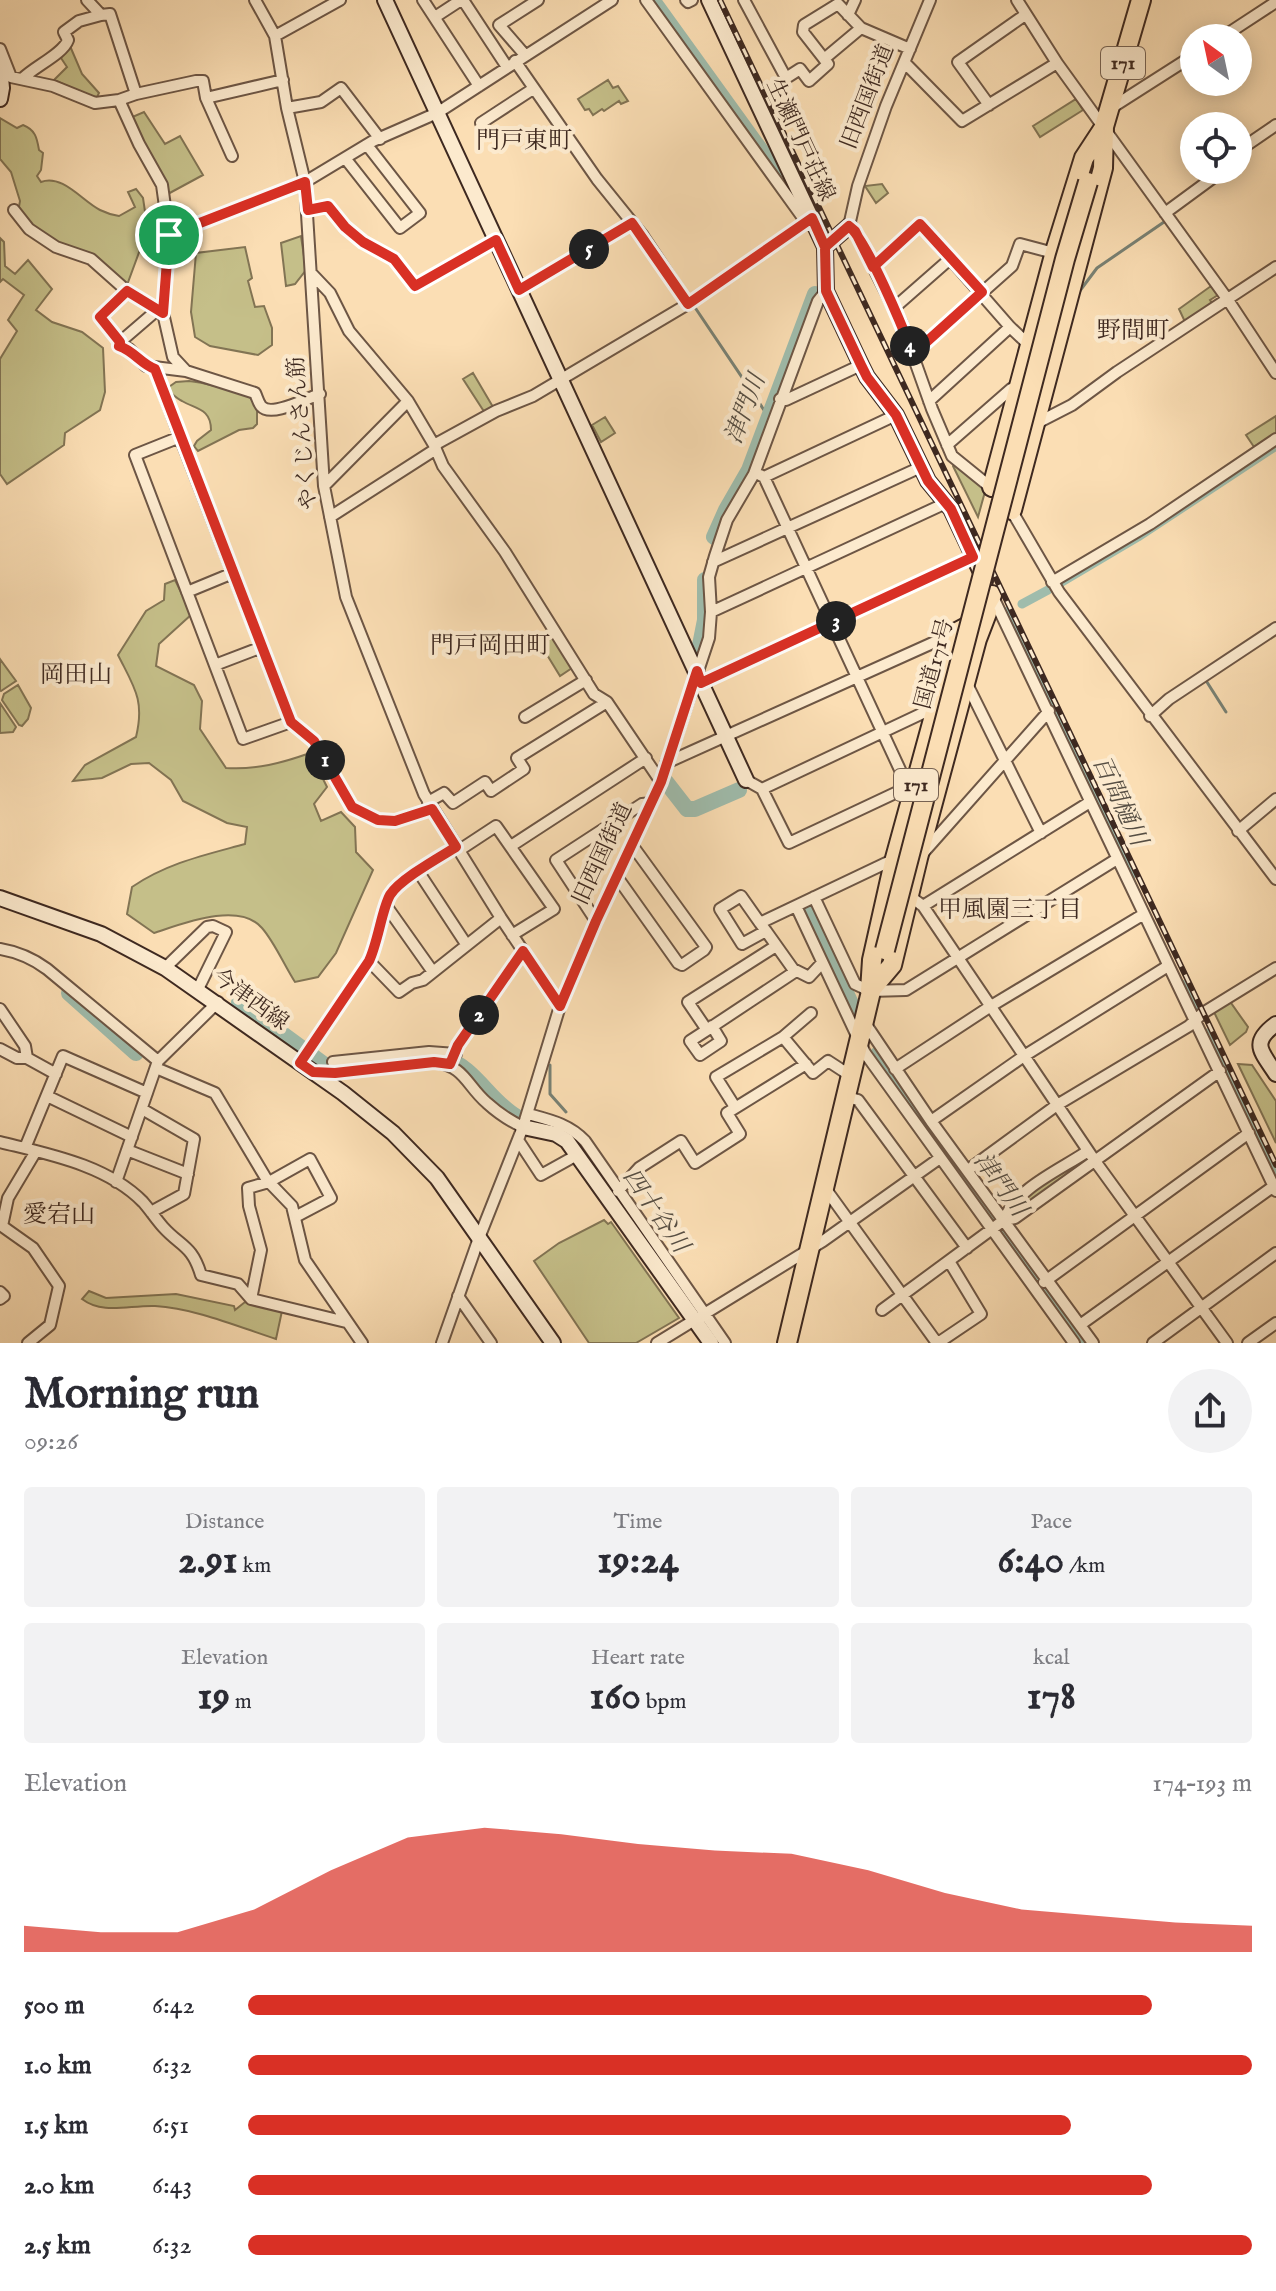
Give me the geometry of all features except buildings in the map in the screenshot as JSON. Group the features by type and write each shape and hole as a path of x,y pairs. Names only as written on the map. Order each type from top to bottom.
{"highway":[{"name":"国道171号","path":"787,1343 870,991 885,950 1065,259 1141,0"},
{"name":"171","path":"992,487 1054,253 1084,158 1107,118"},
{"name":"171","path":"1012,510 1103,168 1107,118"},
{"name":"171","path":"870,991 872,960 894,862 946,674 992,595"},
{"name":"171","path":"870,991 892,965 917,902 918,858 966,682 968,632"}],"street":[{"path":"87,0 101,15"},
{"name":"やくじんさん筋","path":"255,0 275,36 287,108 305,182 324,486 346,597 430,805 560,1006"},
{"path":"275,36 340,0"},
{"path":"385,0 746,780 762,789 789,843 912,788 883,733 788,528 759,475"},
{"path":"423,0 479,86"},
{"path":"435,17 462,0 516,61"},
{"path":"169,235 305,182 367,145 437,113 593,5 612,0"},
{"path":"330,517 435,447 561,380 688,304 809,220 646,0"},
{"name":"生瀬門戸荘線","path":"709,0 809,220 825,247 826,291 861,365 896,415 921,467 946,503 992,595"},
{"path":"744,0 786,78 800,69 809,81 828,64 803,32 804,25 838,4 861,28 910,49"},
{"path":"848,15 855,0"},
{"name":"旧西国街道","path":"849,226 858,186 886,106 930,0"},
{"path":"531,2 499,25 516,61 688,304"},
{"path":"1242,24 1276,2"},
{"path":"989,105 958,62 1023,6 1057,63 1107,118 1165,213 1276,373"},
{"path":"22,79 37,65 65,48 68,40 64,32 79,21 110,14 136,94"},
{"path":"824,59 861,28"},
{"path":"0,49 11,77 53,86 95,103 203,81 206,98 232,156"},
{"path":"905,63 962,121 1057,63"},
{"path":"1107,118 1180,65"},
{"path":"0,67 0,99"},
{"path":"206,98 283,80"},
{"path":"287,108 321,102 341,88 380,139"},
{"path":"481,123 533,89"},
{"path":"119,100 162,185 169,235 160,312 173,357 186,371"},
{"path":"1252,141 1276,125"},
{"path":"345,158 400,228 420,213 367,145"},
{"path":"1165,213 1204,184"},
{"path":"308,210 328,206 354,235 394,259 415,286 496,240"},
{"path":"14,210 29,229 56,247 91,259 127,291 160,312"},
{"path":"519,290 632,223"},
{"path":"873,267 920,224 1029,345"},
{"path":"825,247 849,226 855,231 894,308 952,456 992,487 1012,510 1052,582 1150,716 1276,879"},
{"path":"913,354 1012,266 1020,244 1054,253"},
{"path":"894,308 951,258"},
{"path":"1009,418 1038,424 1072,405 1276,267"},
{"path":"311,273 330,293 349,331 408,401 443,466 505,552 594,694 607,702 661,782"},
{"path":"127,291 100,317 120,342 119,346 129,349 146,366 186,371 255,393 261,406 267,410 288,407 320,394"},
{"path":"699,677 709,638 709,577 713,562 727,520 759,475 780,399 818,301 826,291"},
{"path":"120,342 160,312"},
{"path":"929,401 1010,327"},
{"path":"780,399 786,400 861,365"},
{"path":"155,369 291,722 314,741 352,807 378,820 395,821 430,805 444,793 453,803 485,782 491,791 524,769 517,758 607,702"},
{"path":"947,445 1018,386"},
{"path":"324,486 408,401"},
{"path":"759,475 896,415"},
{"path":"180,437 135,455 243,739 291,722"},
{"path":"1052,582 1221,481 1276,439"},
{"path":"713,562 921,467"},
{"path":"711,612 946,503"},
{"path":"699,677 831,623 973,557"},
{"path":"187,592 233,573"},
{"path":"992,595 1275,1188 1080,1325"},
{"path":"1150,716 1169,699 1276,628"},
{"path":"666,763 968,632"},
{"path":"215,665 262,647"},
{"path":"946,674 966,682 1041,833"},
{"name":"旧西国街道","path":"479,1238 523,1127 560,1006 661,782 699,677"},
{"path":"525,717 586,680"},
{"path":"918,858 1049,711"},
{"path":"762,789 923,713 935,713"},
{"path":"511,846 646,758"},
{"path":"1238,831 1276,799"},
{"path":"1090,802 917,902 1095,1161 1227,1343"},
{"path":"596,921 556,860 642,804 652,803"},
{"path":"453,1059 335,1073 307,1060 369,961 391,894 418,871 496,826 554,909 512,935"},
{"path":"617,877 678,963 682,965 704,950 706,947 632,845"},
{"path":"805,902 855,984 870,991 906,990 956,956 1117,859"},
{"path":"822,963 809,977 796,971 776,946 763,927 741,896 720,909 742,944 763,927 805,902 894,862"},
{"path":"418,871 466,944"},
{"name":"今津西線","path":"0,898 101,934 165,968 307,1060 393,1133 437,1178 553,1343"},
{"path":"805,902 822,963 859,1043 940,1158 1047,1280 1093,1343"},
{"path":"387,907 433,972"},
{"path":"895,1069 991,1006 1144,914"},
{"path":"369,961 399,992 433,972 501,918"},
{"path":"165,968 207,927 213,926 226,932 198,989"},
{"path":"776,946 688,1002 709,1028 796,971"},
{"path":"0,949 23,955 47,969 157,1065 215,1093 269,1182 292,1206 305,1260 362,1343"},
{"path":"453,1059 458,1045 523,951"},
{"path":"931,1121 1024,1056 1168,966"},
{"path":"968,1170 1057,1105 1189,1026 1195,1019 1276,968"},
{"path":"116,1182 157,1065 218,1002"},
{"path":"0,1009 25,1046 27,1058"},
{"path":"735,1107 716,1077 783,1037 811,1013"},
{"path":"864,1021 968,1170 1036,1289 1074,1343"},
{"path":"1276,1024 1262,1034 1259,1041 1260,1050 1276,1074"},
{"path":"783,1037 813,1073 828,1061 851,1076"},
{"path":"0,1049 17,1058 27,1058 56,1074"},
{"path":"333,1062 429,1052 453,1059 485,1101 513,1122 556,1134 567,1141 699,1316 725,1343"},
{"path":"28,1343 50,1325 59,1286 33,1248 2,1226 8,1198 30,1150 63,1056 147,1093"},
{"path":"618,1191 639,1168 681,1141 695,1163 740,1134 727,1113 806,1064"},
{"path":"882,1310 998,1225 1015,1218 1220,1071"},
{"path":"47,1096 132,1137"},
{"path":"847,1097 858,1100 967,1248"},
{"path":"142,1109 194,1139 184,1194 151,1212"},
{"path":"523,1127 563,1124 575,1131 699,1316 711,1343"},
{"path":"523,1127 541,1175 577,1155"},
{"path":"1036,1289 1249,1133"},
{"path":"0,1142 94,1169 116,1182 142,1201 165,1230 187,1246 197,1261 201,1275 238,1284 251,1299 346,1322"},
{"path":"127,1150 188,1174"},
{"path":"998,1225 1024,1193 1088,1151"},
{"path":"657,1343 810,1249 940,1158"},
{"path":"251,1299 261,1250 249,1206 248,1188 269,1182 310,1159 331,1198 295,1217"},
{"path":"825,1188 938,1343 981,1314 949,1261"},
{"path":"442,1343 479,1238"},
{"path":"1153,1343 1276,1253"},
{"path":"0,1292 4,1296 0,1299"},
{"path":"458,1296 491,1343"},
{"path":"1248,1343 1276,1323"}],"shaded area":[{"path":"70,46 82,74 99,93 96,99 54,80 67,67 59,55"},
{"path":"608,80 613,88 618,86 628,101 621,104 619,101 593,115 589,109 585,110 578,99"},
{"path":"1076,99 1083,110 1040,137 1033,126"},
{"path":"144,112 165,144 180,136 203,175 166,195 130,118"},
{"path":"0,118 17,128 23,125 33,132 43,153 37,176 41,182 65,185 100,210 119,216 135,207 128,192 136,189 143,198 147,225 163,235 154,237 156,242 164,237 163,251 141,247 127,285 31,228 18,212 20,201 11,172 0,159"},
{"path":"882,184 888,193 876,203 865,186"},
{"path":"301,236 306,270 295,284 286,286 281,243"},
{"path":"0,238 4,242 5,266 15,274 28,260 52,289 36,310 52,322 82,332 103,348 105,392 100,410 65,433 64,445 7,484 0,474 0,359 17,331 8,320 24,295 3,279 0,282"},
{"path":"245,247 252,278 248,281 255,307 264,306 272,328 272,345 258,355 210,346 195,337 191,312 196,253"},
{"path":"1211,286 1218,295 1210,300 1214,306 1186,324 1179,309"},
{"path":"473,373 493,407 485,413 463,379"},
{"path":"189,381 245,392 257,405 257,424 198,451 194,446 197,441 211,430 208,417 166,389 176,382"},
{"path":"1276,416 1276,433 1254,447 1246,435"},
{"path":"605,417 615,433 601,442 592,425"},
{"path":"955,463 986,488 978,517 953,466"},
{"path":"175,580 192,614 159,644 156,666 194,685 202,701 200,729 226,768 269,765 310,753 327,787 314,804 321,821 341,812 355,827 356,852 373,870 336,953 318,977 295,982 267,934 252,920 225,915 154,933 127,914 132,887 173,866 245,844 247,827 227,823 183,801 171,780 149,763 131,764 102,778 73,781 85,765 136,737 138,703 118,655 146,611 164,600 165,584"},
{"path":"552,637 572,668 560,676 541,645"},
{"path":"0,659 16,681 1,691 0,690"},
{"path":"18,685 31,708 22,726 2,700 4,694"},
{"path":"0,703 16,727 13,732 0,733"},
{"path":"1226,1002 1231,1003 1248,1027 1230,1045 1213,1010"},
{"path":"1238,1064 1252,1065 1276,1101 1276,1143"},
{"path":"1074,1165 1076,1169 1016,1214 1012,1208 1033,1190"},
{"path":"604,1220 608,1224 611,1222 679,1318 636,1343 589,1343 534,1261 559,1243"},
{"path":"89,1291 106,1298 176,1294 234,1306 235,1310 245,1302 282,1311 276,1339 185,1310 155,1306 99,1307 82,1299"}],"waterway":[{"name":"津門川","path":"653,1 800,209"},
{"path":"1079,292 1097,268 1164,222"},
{"name":"津門川","path":"714,537 749,470 815,294"},
{"path":"694,306 768,416"},
{"name":"百間樋川","path":"1062,582 1138,537 1276,446"},
{"name":"津門川","path":"699,650 705,620 705,580"},
{"name":"百間樋川","path":"1022,604 1048,590"},
{"name":"百間樋川","path":"1008,611 1131,876"},
{"path":"1205,679 1226,712"},
{"name":"津門川","path":"666,782 687,809 695,809 739,790"},
{"name":"津門川","path":"806,905 853,1008"},
{"name":"百間樋川","path":"1182,984 1195,1008"},
{"path":"69,993 136,1053"},
{"path":"239,1002 326,1066 334,1068 444,1058 455,1062 517,1117"},
{"name":"百間樋川","path":"1207,1033 1276,1179"},
{"name":"津門川","path":"877,1055 1084,1343"},
{"path":"550,1065 550,1094 566,1112"},
{"name":"四十谷川","path":"539,1123 563,1130 579,1145 690,1301"}],"railway":[{"path":"720,0 1276,1165"}],"district":[{"name":"門戸東町","path":"524,141"},
{"name":"野間町","path":"1133,331"},
{"name":"門戸岡田町","path":"490,646"},
{"name":"岡田山","path":"76,675"},
{"name":"甲風園三丁目","path":"1010,910"},
{"name":"愛宕山","path":"59,1215"}],"route":[{"path":"169,235 163,313 127,291 100,317 120,342 119,346 129,349 146,366 155,369 291,722 314,741 352,807 378,820 395,821 432,809 456,847 418,871 391,894 369,961 300,1063 313,1072 335,1073 434,1062 450,1064 458,1045 523,951 560,1006 661,782 697,671 701,683 973,557 951,509 928,481 892,408 861,365 826,291 825,247 849,226 855,231 873,267 901,322 913,354 982,292 920,224 873,267 855,231 849,226 835,240 825,247 812,218 688,304 632,223 519,290 496,240 415,286 394,259 363,242 345,227 328,206 308,210 305,182 169,235"}]}
